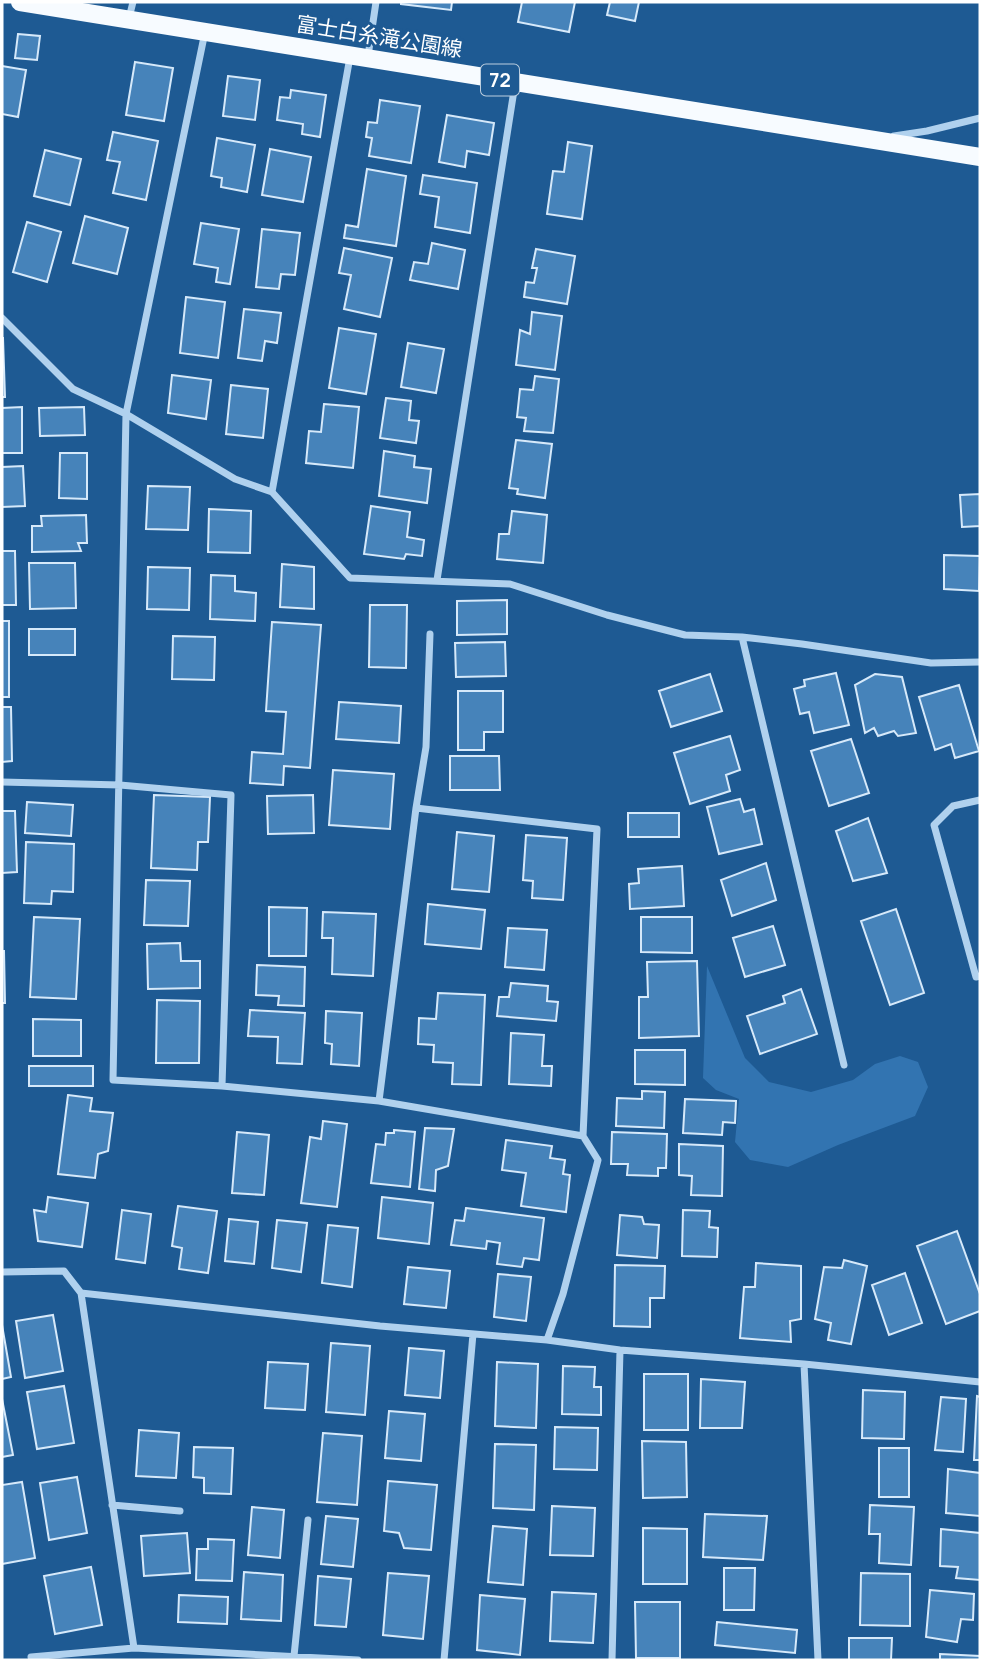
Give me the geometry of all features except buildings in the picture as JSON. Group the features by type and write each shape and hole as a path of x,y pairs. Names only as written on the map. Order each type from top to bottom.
{"main road":[{"name":"富士白糸滝公園線","path":"20,2 131,10 205,32 980,157"}],"street":[{"path":"272,492 359,57 376,2"},
{"path":"205,32 126,414 113,1080 222,1086 379,1101 583,1136"},
{"path":"437,580 516,83"},
{"path":"876,139 928,131 980,118"},
{"path":"2,318 73,389 126,414 236,479 272,492 351,578 510,584 607,615 685,635 742,637 931,663 980,662"},
{"path":"379,1101 426,747 430,634"},
{"path":"742,637 844,1065"},
{"path":"2,782 120,785 231,795 222,1086"},
{"path":"980,800 953,806 934,825 976,977 980,976"},
{"path":"416,808 597,829 583,1136 598,1160 563,1294 547,1340"},
{"path":"2,1272 64,1271 81,1293 134,1648"},
{"path":"81,1293 547,1340 620,1350 804,1364 980,1382"},
{"path":"444,1660 473,1334"},
{"path":"612,1660 620,1350"},
{"path":"804,1364 818,1660"},
{"path":"112,1505 180,1511"},
{"path":"294,1656 308,1520"},
{"path":"31,1657 134,1648 358,1660"}],"shaded area":[{"path":"707,966 745,1058 769,1082 811,1092 853,1080 875,1064 900,1056 918,1062 928,1087 915,1116 788,1167 750,1160 735,1142 739,1099 716,1090 703,1078"}]}
